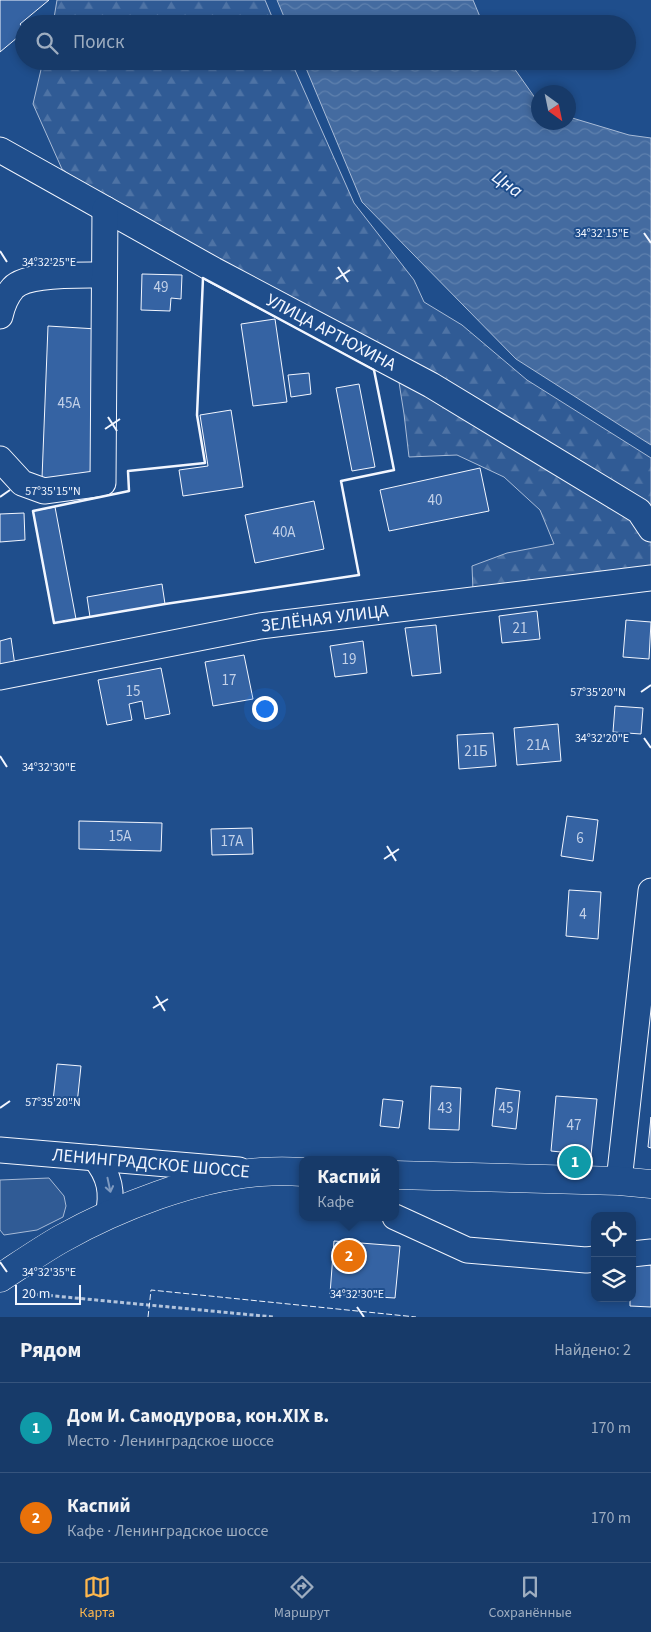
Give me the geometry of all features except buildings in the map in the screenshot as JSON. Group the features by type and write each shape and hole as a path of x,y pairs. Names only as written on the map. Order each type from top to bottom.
{"highway":[{"path":"11,1280 61,1239 108,1215 145,1200 193,1186 261,1172"},
{"name":"ЛЕНИНГРАДСКОЕ ШОССЕ","path":"261,1172 299,1172"},
{"path":"399,1175 619,1181 651,1184"}],"street":[{"name":"УЛИЦА АРТЮХИНА","path":"0,150 214,270 432,385 639,512 651,529"},
{"path":"0,459 22,484 44,490 103,483 105,209"},
{"path":"0,316 14,287 28,280 58,275 104,275"},
{"name":"ЗЕЛЁНАЯ УЛИЦА","path":"0,677 260,626 651,578"},
{"path":"619,1181 651,892"},
{"name":"ЛЕНИНГРАДСКОЕ ШОССЕ","path":"0,1150 261,1172"},
{"path":"95,1158 103,1168 111,1191 108,1215"},
{"path":"399,1219 466,1250 579,1260 591,1259"},
{"path":"636,1254 651,1252"}],"path":[{"path":"11,1280 274,1317"}],"green space":[{"path":"57,0 265,0 271,15 54,15"},
{"path":"41,70 295,70 354,203 414,280 424,302 462,325 527,380 651,458 651,570 473,591 472,566 507,553 554,544 540,510 504,477 457,455 409,457 395,357 99,198 62,169 33,104"}],"shaded area":[{"path":"49,1178 64,1196 66,1206 63,1217 37,1230 4,1235 0,1230 0,1180"}],"water":[{"path":"277,0 473,0 479,15 283,15"},
{"name":"Цна","path":"307,70 515,70 531,92 531,130 576,130 576,119 629,135 651,138 651,445 516,359 362,202"}],"fence":[{"path":"148,1317 151,1290 416,1317"}],"wall":[{"path":"203,278 374,370 394,470 341,481 359,575 165,604 54,623 33,511 129,491 128,471 205,463 197,415 203,278"}],"place":[{"name":"Дом И. Самодурова, кон.XIX в.","path":"575,1162"},
{"name":"Каспий","path":"349,1256"}]}
